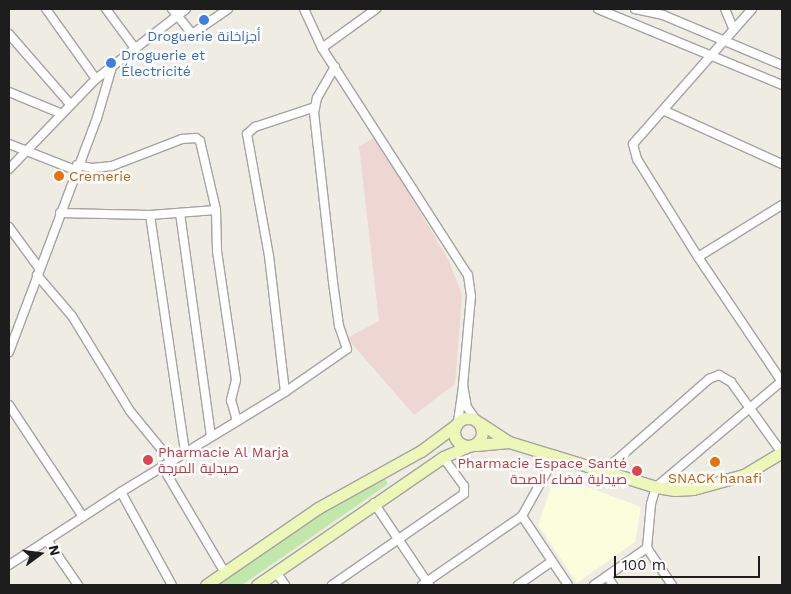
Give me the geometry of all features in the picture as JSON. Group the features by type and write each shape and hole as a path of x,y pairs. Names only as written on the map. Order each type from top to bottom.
{"street":[{"path":"46,9 96,79"},
{"path":"106,9 134,47"},
{"path":"9,169 60,113 96,79 174,12 186,9"},
{"path":"174,12 192,34 228,9"},
{"path":"304,9 322,48 468,275 471,296 463,385 455,438 471,446 509,442"},
{"path":"322,48 376,9"},
{"path":"598,9 782,85"},
{"path":"634,9 663,15 782,64"},
{"path":"725,9 733,28"},
{"path":"672,585 647,548 656,487 751,410 782,381 698,258 634,151 635,139 665,111 710,54 752,9"},
{"path":"9,34 12,40 70,104"},
{"path":"9,352 76,168 97,118 112,67"},
{"path":"9,565 162,466 285,392 347,349 339,326 333,282 315,107 335,67"},
{"path":"9,92 60,113"},
{"path":"285,392 269,256 247,134 255,127 315,107"},
{"path":"665,111 782,164"},
{"path":"9,144 76,168 92,168 112,166 182,139 198,138 216,210 218,251 236,380 231,400 237,421"},
{"path":"698,258 782,205"},
{"path":"60,213 105,217 216,210"},
{"path":"180,212 211,436"},
{"path":"150,215 185,453"},
{"path":"9,227 38,272 72,316 130,410 171,461"},
{"path":"206,585 318,508 422,451 457,424 468,418 478,422 509,442 656,487 693,489 724,481 762,466 782,453 725,376 714,376 604,471"},
{"path":"257,585 374,503 443,458 471,446 482,437 478,422 468,407 463,385"},
{"path":"9,405 83,517"},
{"path":"374,503 398,537 426,584 522,516 556,455"},
{"path":"332,585 398,537 464,494 464,486 443,458"},
{"path":"162,466 225,573"},
{"path":"121,492 172,585"},
{"path":"522,516 550,562 568,585"},
{"path":"47,540 78,585"},
{"path":"594,585 647,548"},
{"path":"518,585 550,562"},
{"path":"276,572 285,585"},
{"path":"607,576 613,585"}],"shaded area":[{"path":"376,137 449,261 462,295 455,384 414,415 347,338 379,321 359,146"},
{"path":"555,475 641,507 635,542 577,583 538,525"}],"green space":[{"path":"385,479 388,484 242,585 214,585 336,504"}],"place":[{"name":"Droguerie أجزاخانة","path":"204,20"},
{"name":"Droguerie et Électricité","path":"111,63"},
{"name":"Cremerie","path":"59,176"},
{"name":"Pharmacie Al Marja صيدلية المرجة","path":"148,460"},
{"name":"SNACK hanafi","path":"715,462"},
{"name":"Pharmacie Espace Santé صيدلية فضاء الصحة","path":"637,471"}]}
